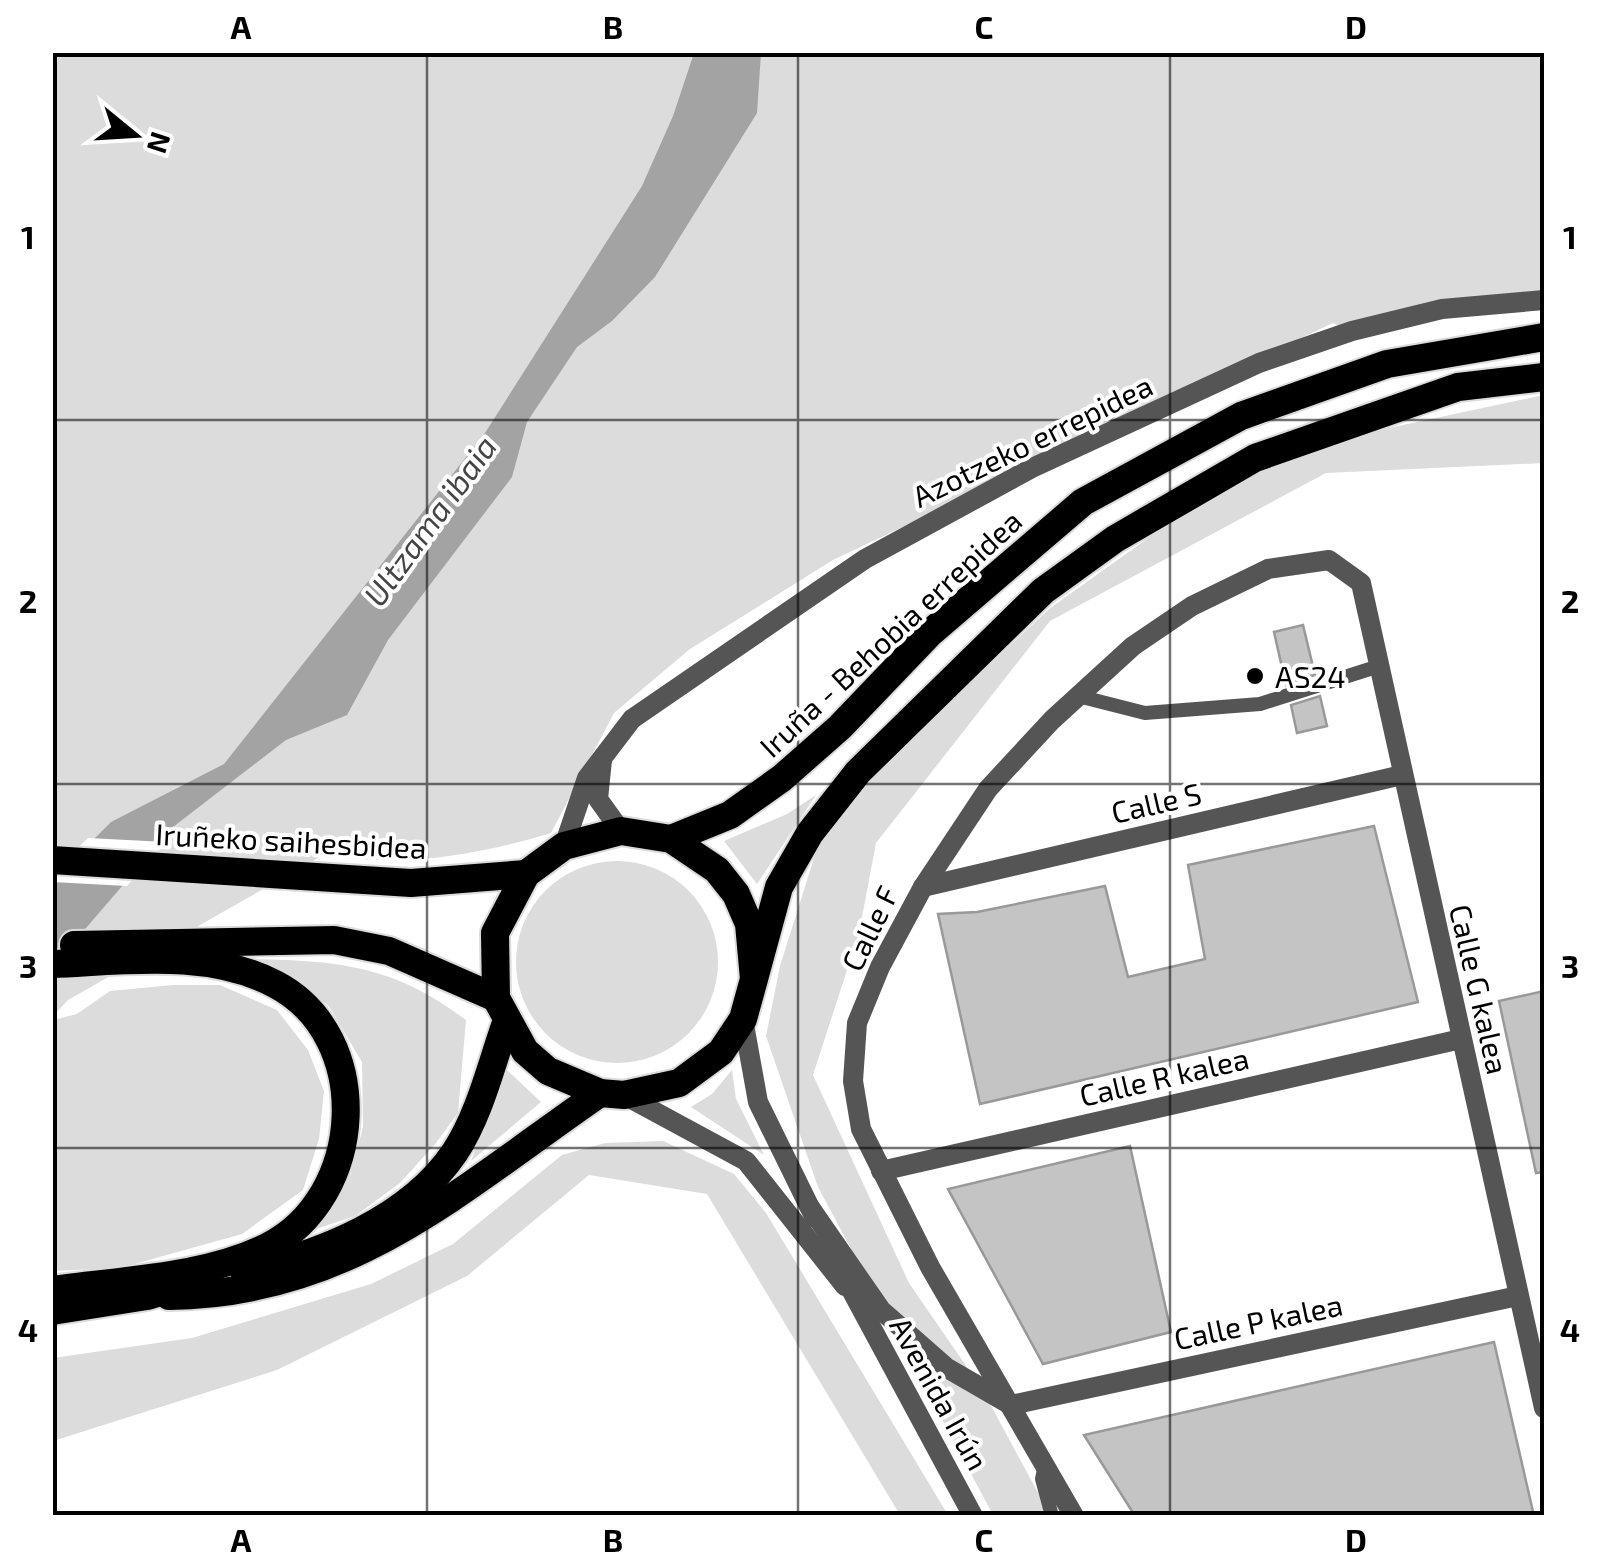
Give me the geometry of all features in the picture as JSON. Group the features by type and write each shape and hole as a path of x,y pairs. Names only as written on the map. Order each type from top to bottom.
{"highway":[{"name":"Iruña - Behobia errepidea","path":"671,840 730,815 782,778 840,726 930,633 1083,502 1241,416 1386,364 1544,337"},
{"path":"147,1296 210,1296 262,1286 314,1272 365,1252 411,1227 612,1094 678,1083 721,1052 743,1020 779,887 810,833 858,772 1043,591 1116,539 1255,458 1458,387 1544,377"},
{"path":"52,1311 147,1296 301,1254 350,1236 390,1213 454,1152 477,1105 501,1010 495,933 526,874 564,846 621,830 671,840 717,870 736,894 749,924 754,979"},
{"name":"Iruñeko saihesbidea","path":"52,860 411,883 526,874"},
{"path":"52,964 334,940 388,951 501,1010 525,1051 548,1072 612,1094"},
{"path":"52,946 191,950 276,984 306,1007 332,1041 345,1080 346,1127 332,1178 306,1217 269,1246 216,1264 52,1290"}],"street":[{"name":"Azotzeko errepidea","path":"564,846 587,778 602,753 632,718 661,694 834,580 1032,468 1259,363 1352,331 1442,309 1544,300"},
{"name":"Calle F","path":"1074,1516 880,1171 861,1129 854,1081 857,1023 880,967 923,887 988,789 1078,696 1133,646 1192,606 1268,569 1329,560 1360,583"},
{"name":"Calle G kalea","path":"1360,583 1544,1408"},
{"path":"602,753 598,799 621,830"},
{"name":"Calle S","path":"923,887 1402,775"},
{"name":"Avenida Irún","path":"743,1020 758,1102 854,1298 973,1516"},
{"name":"Calle R kalea","path":"880,1171 1461,1038"},
{"name":"Avenida Irún","path":"612,1094 746,1161 854,1298"},
{"name":"Avenida Irún","path":"809,1206 881,1310 947,1368 1011,1405"},
{"name":"Calle P kalea","path":"1011,1405 1518,1296"}],"lane":[{"path":"1078,696 1145,713 1260,704 1376,667"},
{"path":"1045,1465 1042,1479 1052,1516"}],"shaded area":[{"path":"52,53 1544,53 1544,305 1352,331 1333,323 833,560 690,649 614,713 551,833 495,848 410,860 325,854 68,1000 53,1016"},
{"path":"1544,395 1544,463 1326,473 1050,621 876,843 859,933 813,1075 909,1283 982,1389 1050,1515 993,1515 818,1187 766,1036 780,966 820,839 893,756 1049,609 1225,483 1384,429"},
{"path":"816,795 757,884 724,841 787,814"},
{"path":"617,861 656,868 689,890 711,923 718,962 711,1001 689,1034 656,1056 617,1063 578,1056 545,1034 523,1001 516,962 523,923 545,890 578,868"},
{"path":"250,959 338,965 389,977 466,1020 458,1113 400,1183 355,1216 313,1230 351,1173 363,1127 362,1062 328,1005"},
{"path":"220,985 277,1010 308,1050 324,1091 319,1139 303,1190 242,1234 120,1268 53,1271 53,1020 77,1014 110,991"},
{"path":"507,1070 541,1102 471,1161"},
{"path":"732,1070 736,1099 764,1155 691,1107 712,1094"},
{"path":"663,1141 734,1174 766,1213 948,1515 900,1515 707,1194 589,1175 467,1276 277,1370 53,1441 53,1358 192,1338 371,1284 453,1244 562,1155 605,1143"}],"water":[{"name":"Ultzama ibaia","path":"694,53 761,53 757,113 655,277 612,321 577,347 527,422 512,477 388,640 347,715 286,740 173,827 86,928 53,956 53,880 111,822 224,764 485,433 642,186 673,116"}],"pier":[{"path":"88,838 166,842 127,886 52,882 52,873"}],"building":[{"path":"1303,625 1315,675 1286,685 1274,632"},
{"path":"1320,696 1327,726 1297,733 1291,705"},
{"path":"1374,826 1418,1002 980,1104 938,914 977,912 1105,886 1128,977 1205,959 1188,865"},
{"path":"1544,991 1544,1172 1536,1173 1499,1001"},
{"path":"1130,1146 1171,1332 1043,1364 948,1189"},
{"path":"1494,1342 1534,1516 1135,1516 1084,1435"}],"place":[{"name":"AS24","path":"1255,676"}]}
